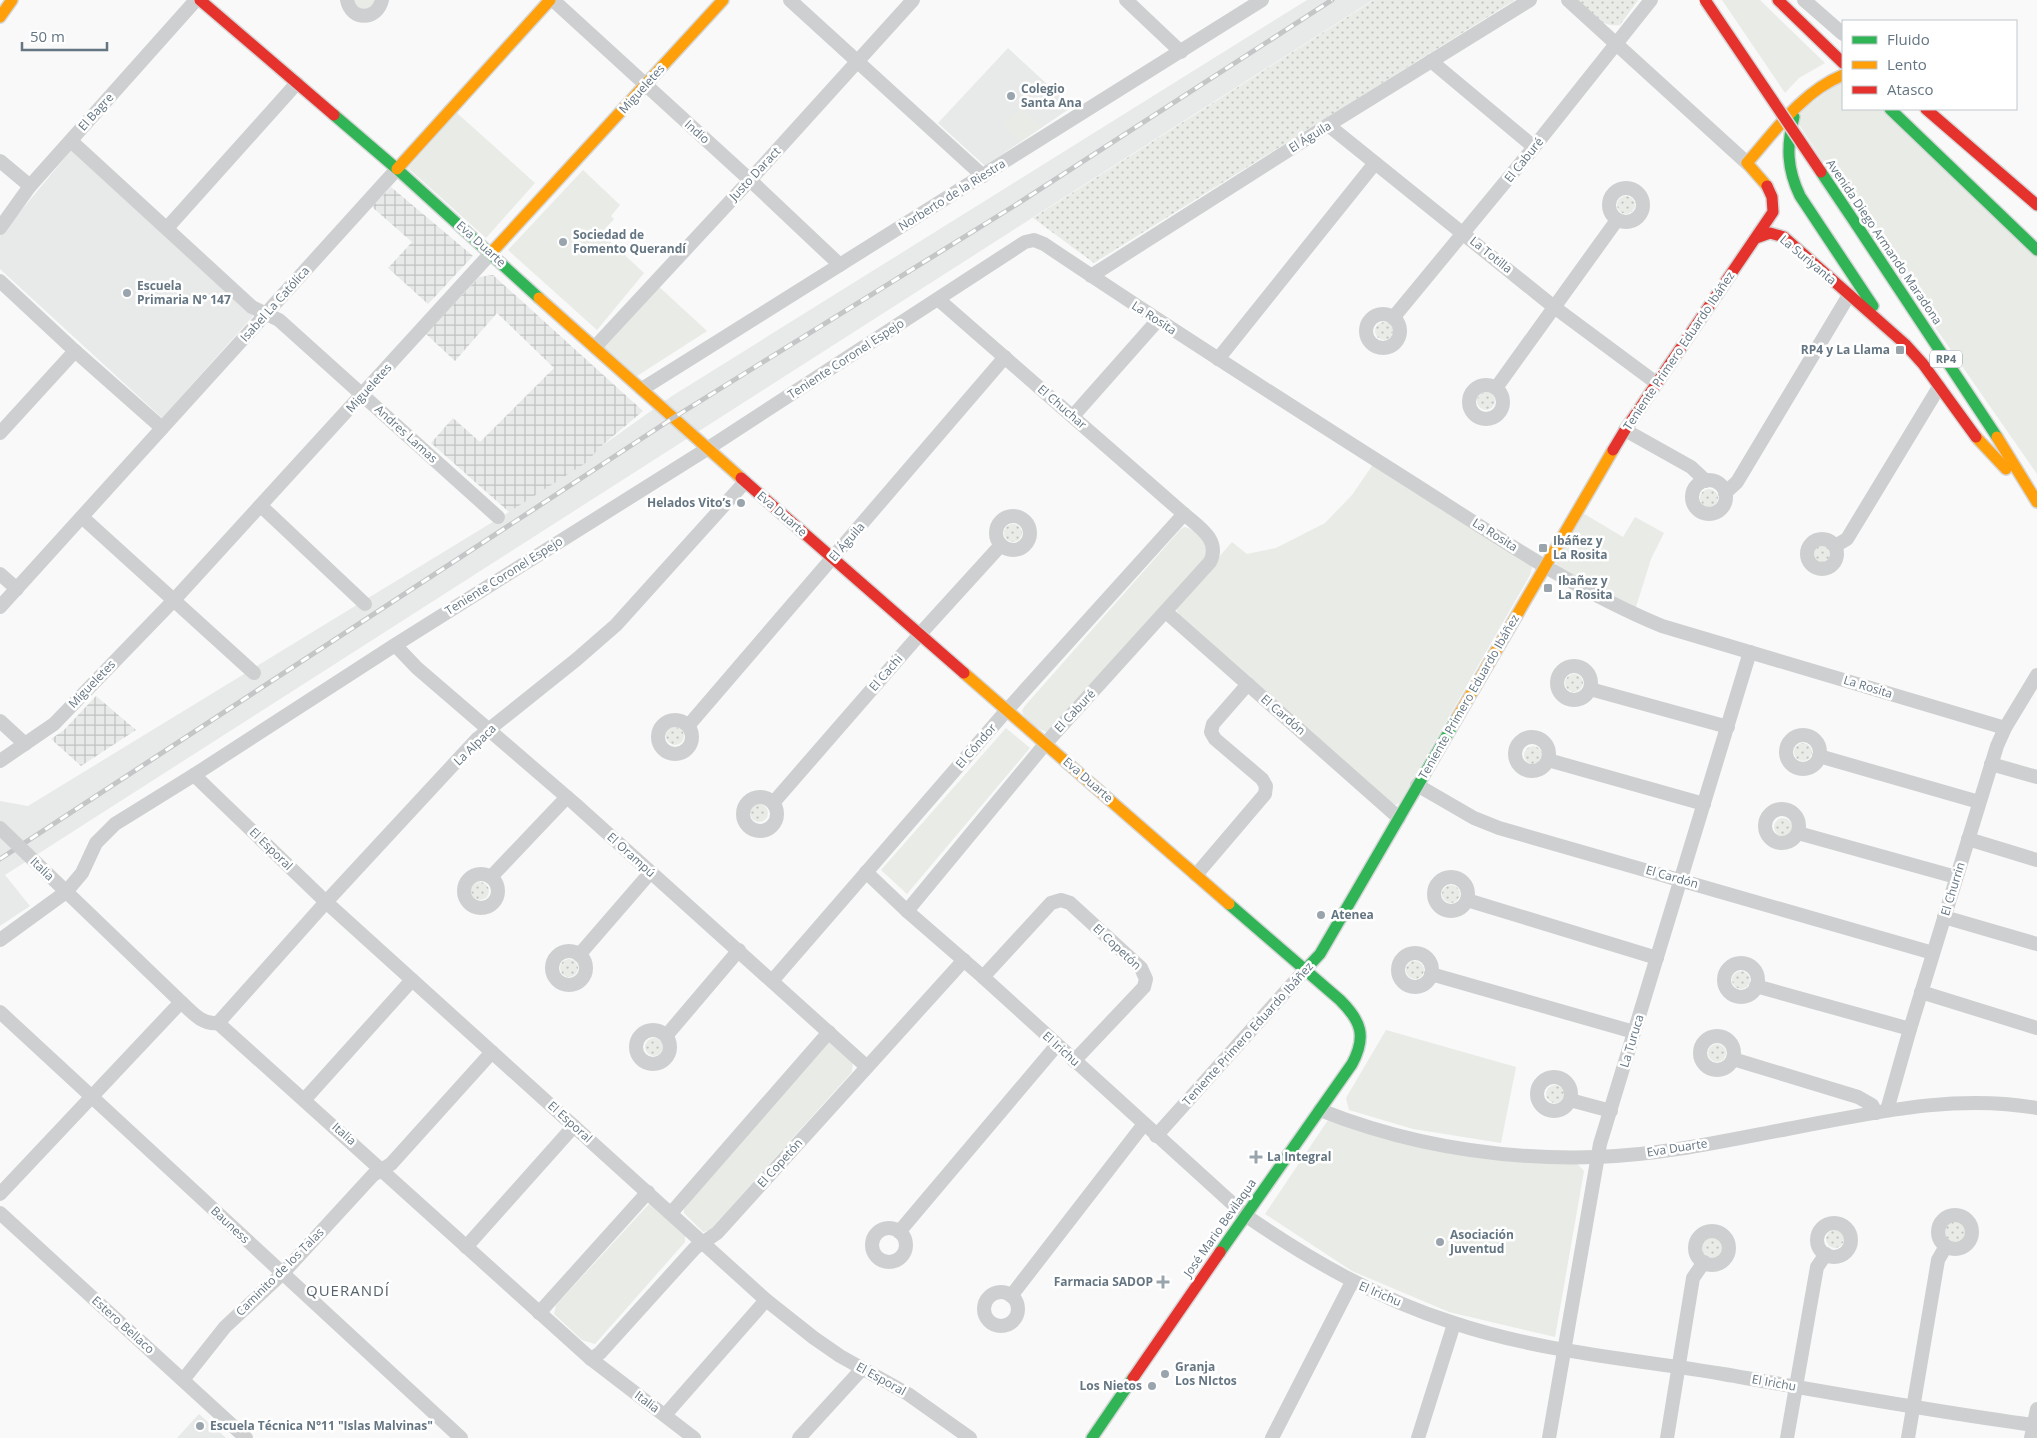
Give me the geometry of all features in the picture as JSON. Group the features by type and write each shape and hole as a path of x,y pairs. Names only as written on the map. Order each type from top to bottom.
{"street":[{"path":"0,18 12,0"},
{"name":"El Bagre","path":"0,228 30,186 196,0"},
{"name":"Eva Duarte","path":"200,0 397,169 707,449 1351,1010 1358,1020 1361,1030"},
{"path":"347,0 349,8 353,13 364,16 378,10 382,0"},
{"name":"Indio","path":"551,0 750,180 840,266"},
{"name":"Isabel La Católica","path":"0,607 551,0"},
{"name":"Migueletes","path":"0,761 54,724 174,600 723,0"},
{"path":"790,0 982,176"},
{"name":"Justo Daract","path":"595,347 914,0"},
{"path":"1126,0 1181,52"},
{"name":"Norberto de la Riestra","path":"642,389 1262,0"},
{"name":"El Águila","path":"1091,276 1328,125 1530,0"},
{"path":"1568,0 1747,164 1769,188 1773,195 1773,212 1756,238"},
{"name":"El Caburé","path":"1393,318 1534,147 1651,0"},
{"name":"Avenida Diego Armando Maradona","path":"1705,0 1986,419 2035,499"},
{"path":"1778,0 1842,62"},
{"path":"1804,0 1842,33"},
{"path":"1431,61 1534,147"},
{"path":"1747,164 1812,91 1831,78 1842,75"},
{"path":"167,228 297,83"},
{"path":"1796,108 1787,141 1787,162 1792,180 1868,301 1905,344"},
{"path":"1891,110 2037,250"},
{"path":"1927,110 2037,206"},
{"name":"La Totilla","path":"1328,125 1554,307 1655,382"},
{"name":"Andres Lamas","path":"71,141 252,307 279,320 498,518"},
{"path":"0,161 30,186"},
{"path":"1218,359 1375,163"},
{"path":"1496,388 1617,220"},
{"name":"La Suriyanta","path":"1756,238 1770,233 1784,237 1905,344 1923,364 1976,437 2035,499"},
{"name":"Teniente Primero Eduardo Ibáñez","path":"1156,1136 1320,954 1544,566 1625,430 1655,382 1756,238"},
{"name":"La Rosita","path":"1034,240 1044,244 1218,359 1544,566 1613,605 1662,626 2005,728"},
{"name":"Teniente Coronel Espejo","path":"0,940 66,892 82,873 96,842 115,824 194,775 395,644 707,449 939,300 1025,242 1034,240"},
{"path":"0,280 75,351 162,428"},
{"path":"1725,493 1737,482 1849,294"},
{"name":"El Chuchar","path":"939,300 1184,514"},
{"path":"1073,416 1158,320"},
{"path":"0,433 75,351"},
{"name":"El Águila","path":"688,726 1005,357"},
{"path":"1835,546 1847,539 1940,387"},
{"path":"1625,430 1691,467 1706,481 1719,484 1725,493 1725,504 1721,510 1707,514 1700,512 1695,507 1693,494 1700,483 1706,481"},
{"name":"La Alpaca","path":"218,1022 477,739 577,659 616,625 745,482"},
{"path":"261,506 365,604"},
{"name":"El Caburé","path":"907,911 1046,743 1210,562 1213,556 1213,543 1184,514"},
{"name":"El Cóndor","path":"772,981 1007,710 1184,514"},
{"path":"82,517 254,673"},
{"name":"El Cachi","path":"773,803 920,634 1001,545"},
{"path":"0,574 17,589"},
{"name":"El Cardón","path":"1166,612 1399,818"},
{"name":"El Orampú","path":"395,644 417,668 567,797 867,1066"},
{"name":"La Turuca","path":"1549,1438 1598,1157 1610,1111 1750,652"},
{"name":"El Churrin","path":"1882,1111 1910,1029 1991,764 2005,728 2037,675"},
{"path":"1196,875 1264,794 1266,786 1262,779 1215,739 1211,732 1213,724 1248,684"},
{"path":"1590,689 1728,727"},
{"path":"0,720 25,744"},
{"path":"1819,756 1979,802"},
{"path":"1548,760 1704,804"},
{"path":"1991,764 2037,777"},
{"name":"El Esporal","path":"194,775 326,902 672,1212 766,1300 814,1338 862,1369 908,1394 962,1436"},
{"name":"El Cardón","path":"1418,785 1486,823 1933,953"},
{"path":"492,877 567,797"},
{"name":"Italia","path":"0,828 180,1002 203,1021 210,1024 218,1022 383,1169 591,1359 694,1438"},
{"path":"1798,833 1956,877"},
{"path":"1968,839 2037,860"},
{"path":"579,955 650,872"},
{"name":"El Irichu","path":"866,872 1245,1215 1286,1243 1352,1282 1454,1324 1564,1349 1795,1387 2033,1432"},
{"name":"El Copetón","path":"983,977 1051,903 1061,900 1070,904 1134,962 1145,974 1144,987 1074,1061"},
{"path":"1466,900 1657,958"},
{"path":"1944,917 2037,944"},
{"path":"666,1036 739,950"},
{"name":"El Copetón","path":"591,1359 600,1353 695,1248 717,1233 964,960"},
{"path":"1431,974 1634,1032"},
{"path":"304,1099 412,980"},
{"path":"1756,986 1910,1029"},
{"path":"1921,992 2037,1028"},
{"path":"0,1194 180,1002"},
{"name":"Bauness","path":"0,1012 461,1438"},
{"name":"José Mario Bevilaqua","path":"1092,1438 1356,1056 1362,1040 1361,1030"},
{"path":"672,1212 829,1032"},
{"path":"899,1232 1057,1045"},
{"path":"383,1169 391,1164 492,1052"},
{"path":"1733,1059 1858,1097 1882,1111"},
{"path":"1570,1100 1610,1111"},
{"name":"Eva Duarte","path":"1320,1110 1378,1130 1428,1143 1525,1156 1598,1157 1680,1148 1882,1111 1934,1104 1979,1103 2037,1108"},
{"path":"1010,1296 1144,1124"},
{"path":"466,1246 574,1126"},
{"name":"Caminito de los Talas","path":"183,1380 225,1327 283,1273 373,1175 383,1169"},
{"path":"539,1313 648,1192"},
{"name":"Estero Bellaco","path":"0,1213 246,1438"},
{"path":"1908,1438 1938,1260 1946,1246"},
{"path":"1787,1438 1817,1267 1826,1254"},
{"path":"1667,1438 1693,1278 1704,1262"},
{"path":"1272,1438 1352,1282"},
{"path":"664,1415 766,1300"},
{"path":"1418,1438 1454,1324"},
{"path":"799,1438 862,1369"},
{"path":"2033,1432 2037,1409"}],"shaded area":[{"path":"352,0 375,1 371,8 360,11"},
{"path":"1307,0 1373,0 5,875 30,906 0,926 0,801 28,806 509,512 672,396"},
{"path":"1374,0 1515,0 1094,263 1033,218"},
{"path":"1575,0 1638,0 1620,25 1613,25 1595,18"},
{"path":"1722,0 1760,0 1825,63 1799,78 1785,93"},
{"name":"Colegio Santa Ana","path":"1008,48 1072,107 985,166 938,123"},
{"path":"1842,81 1842,110 1884,110 2037,256 2037,474 1862,222 1798,123 1801,111"},
{"path":"1021,108 1041,127 1020,142 1002,125"},
{"path":"457,113 535,183 486,238 408,168"},
{"name":"Escuela Primaria N° 147","path":"73,148 253,316 162,418 0,269 0,236"},
{"name":"Sociedad de Fomento Querandí","path":"583,170 620,205 611,216 614,219 601,233 644,273 597,330 508,250"},
{"path":"391,187 473,256 428,304 388,268 412,242 372,207"},
{"path":"1622,196 1630,196 1635,201 1633,212 1622,214 1617,209 1617,201"},
{"path":"493,275 643,411 599,448 587,462 509,512 431,443 453,418 480,442 554,368 497,313 455,361 426,334 479,277"},
{"path":"657,285 707,331 637,376 603,346"},
{"path":"1380,322 1388,322 1393,327 1391,338 1380,340 1375,335 1375,327"},
{"path":"1482,392 1490,392 1495,397 1493,408 1482,410 1477,405 1477,397"},
{"path":"1374,463 1525,560 1532,567 1530,575 1400,802 1396,805 1390,803 1179,615 1176,609 1178,604 1232,542 1247,554 1276,548 1325,523 1352,495"},
{"path":"1705,489 1713,489 1718,494 1716,505 1705,507 1700,502 1700,494"},
{"path":"1581,512 1623,537 1635,517 1664,533 1651,559 1635,610 1557,569 1555,556"},
{"path":"1009,524 1017,524 1022,529 1020,540 1009,542 1004,537 1004,529"},
{"path":"1184,527 1196,532 1205,543 1209,550 1206,559 1050,733 1033,725 1022,711 1024,707"},
{"path":"1818,545 1826,545 1831,550 1829,561 1818,563 1813,558 1813,550"},
{"path":"1570,674 1578,674 1583,679 1581,690 1570,692 1565,687 1565,679"},
{"path":"96,696 136,730 81,766 51,739 64,730"},
{"path":"671,727 679,727 684,732 682,743 671,745 666,740 666,732"},
{"path":"1006,728 1030,748 907,894 881,870"},
{"path":"1799,743 1807,743 1812,748 1810,759 1799,761 1794,756 1794,748"},
{"path":"1529,746 1537,746 1542,751 1540,762 1529,764 1524,759 1524,751"},
{"path":"755,804 763,804 768,809 766,820 755,822 750,817 750,809"},
{"path":"1779,818 1787,818 1792,823 1790,834 1779,836 1774,831 1774,823"},
{"path":"476,882 484,882 489,887 487,898 476,900 471,895 471,887"},
{"path":"1447,885 1455,885 1460,890 1458,901 1447,903 1442,898 1442,890"},
{"path":"565,959 573,959 578,964 576,975 565,977 560,972 560,964"},
{"path":"1411,961 1419,961 1424,966 1422,977 1411,979 1406,974 1406,966"},
{"path":"1737,971 1745,971 1750,976 1748,987 1737,989 1732,984 1732,976"},
{"path":"1386,1030 1516,1067 1501,1143 1413,1129 1349,1110 1346,1098"},
{"path":"650,1038 658,1038 663,1043 661,1054 650,1056 645,1051 645,1043"},
{"path":"830,1041 853,1062 852,1072 710,1230 703,1232 684,1213 684,1206"},
{"path":"1713,1044 1721,1044 1726,1049 1724,1060 1713,1062 1708,1057 1708,1049"},
{"path":"1551,1085 1559,1085 1564,1090 1562,1101 1551,1103 1546,1098 1546,1090"},
{"name":"Asociación Juventud","path":"1328,1120 1576,1162 1584,1171 1555,1337 1449,1312 1352,1271 1265,1214"},
{"path":"654,1203 685,1231 685,1242 595,1344 582,1340 554,1314 556,1305 649,1204"},
{"path":"1955,1220 1963,1223 1966,1231 1963,1239 1955,1242 1947,1239 1944,1231 1947,1223"},
{"path":"1835,1230 1843,1235 1844,1239 1839,1247 1835,1248 1827,1243 1826,1239 1831,1231"},
{"path":"1713,1236 1721,1239 1724,1247 1721,1255 1713,1258 1705,1255 1702,1247 1705,1239"},
{"name":"Escuela Técnica N°11 \"Islas Malvinas\"","path":"199,1414 226,1438 177,1438"}],"railway":[{"path":"0,859 673,418 1014,206 1332,0"}],"traffic: fast":[{"path":"1891,110 2037,250"},
{"path":"334,115 397,169 539,298"},
{"path":"1794,117 1791,128 1789,157 1792,176 1800,196 1873,306"},
{"path":"1821,172 1856,224"},
{"path":"1856,224 1997,437"},
{"path":"1305,970 1320,954 1457,718"},
{"path":"1220,1252 1352,1064 1357,1054 1360,1037 1360,1029 1357,1022 1340,1000 1229,904"},
{"path":"1092,1438 1133,1378"}],"traffic: slow":[{"path":"0,17 12,0"},
{"path":"397,169 550,0"},
{"path":"491,253 723,0"},
{"path":"1767,186 1747,163 1790,113 1815,91 1842,75"},
{"path":"539,298 741,478"},
{"path":"1976,437 2006,469"},
{"path":"1997,437 2037,502"},
{"path":"1457,718 1613,450"},
{"path":"964,673 1229,904"}],"traffic: jam":[{"path":"200,0 334,115"},
{"path":"1705,0 1821,172"},
{"path":"1778,0 1842,62"},
{"path":"1927,110 2037,205"},
{"path":"1613,450 1773,212 1772,197 1767,186"},
{"path":"1756,238 1770,233 1784,237 1905,344 1923,364 1976,437"},
{"path":"741,478 964,673"},
{"path":"1133,1378 1220,1252"}],"place":[{"name":"Colegio Santa Ana","path":"1011,96"},
{"name":"Sociedad de Fomento Querandí","path":"563,242"},
{"name":"Escuela Primaria N° 147","path":"127,293"},
{"name":"RP4 y La Llama","path":"1900,350"},
{"name":"Helados Vito’s","path":"741,503"},
{"name":"Ibáñez y La Rosita","path":"1543,548"},
{"name":"Ibañez y La Rosita","path":"1548,588"},
{"name":"Atenea","path":"1321,915"},
{"name":"La Integral","path":"1256,1157"},
{"name":"Asociación Juventud","path":"1440,1242"},
{"name":"Farmacia SADOP","path":"1163,1282"},
{"name":"Granja Los NIctos","path":"1165,1374"},
{"name":"Los Nietos","path":"1152,1386"},
{"name":"Escuela Técnica N°11 \"Islas Malvinas\"","path":"200,1426"}],"district":[{"name":"QUERANDÍ","path":"348,1291"}]}
